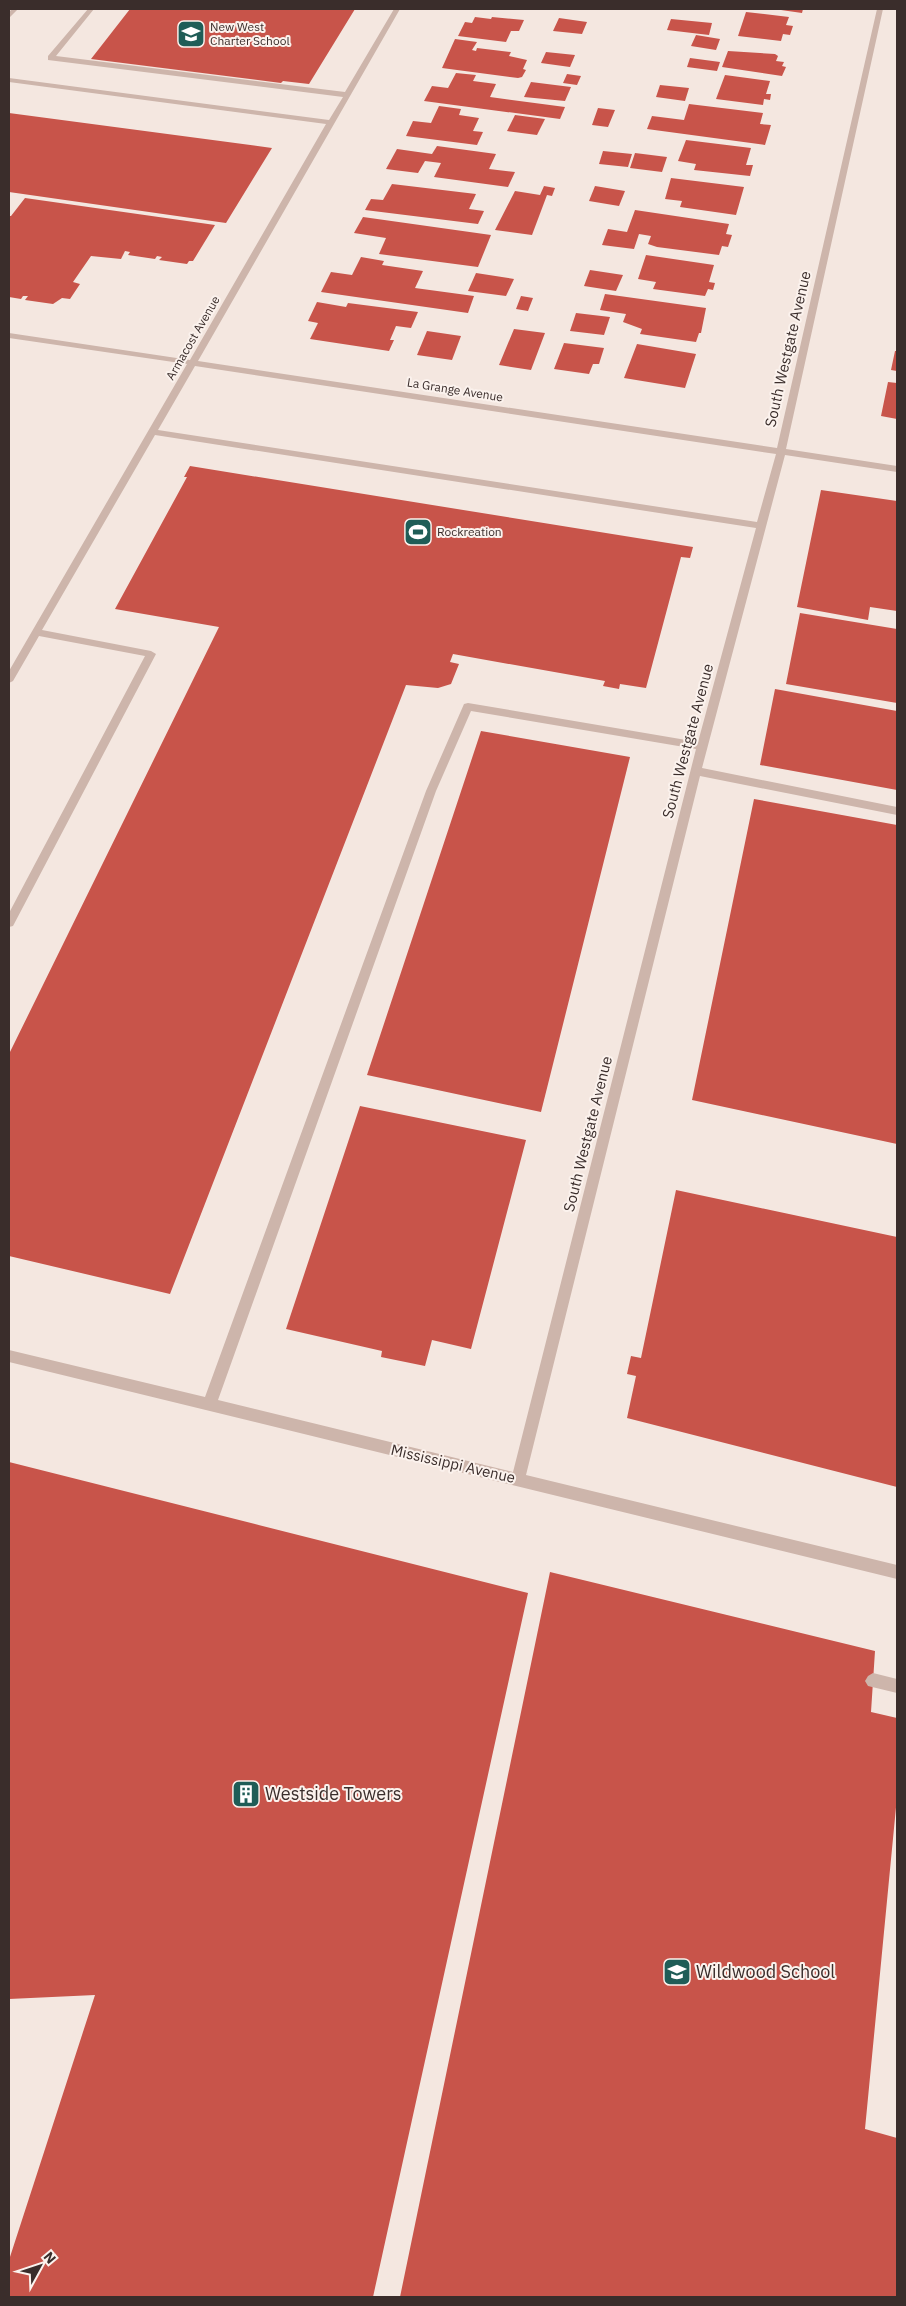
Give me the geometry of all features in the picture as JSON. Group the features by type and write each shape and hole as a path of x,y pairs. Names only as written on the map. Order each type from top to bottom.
{"street":[{"path":"9,16 15,9"},
{"path":"91,9 51,58 348,95"},
{"name":"Armacost Avenue","path":"9,679 194,363 397,9"},
{"name":"South Westgate Avenue","path":"518,1480 695,771 781,452 880,9"},
{"path":"9,80 332,122"},
{"name":"La Grange Avenue","path":"9,335 897,469"},
{"path":"154,432 761,526"},
{"path":"9,923 151,654 36,632"},
{"path":"209,1405 431,791 468,707 702,746"},
{"path":"695,771 897,811"},
{"name":"Mississippi Avenue","path":"9,1356 897,1572"},
{"path":"873,1681 897,1686"}],"building":[{"name":"New West Charter School","path":"130,9 355,9 309,84 283,81 281,83 91,59"},
{"path":"774,9 803,9 802,13"},
{"path":"746,12 789,17 786,25 793,26 790,35 783,34 781,41 738,36"},
{"path":"475,17 524,20 519,31 511,31 506,42 458,36 465,22 472,23"},
{"path":"559,18 587,22 582,34 553,31"},
{"path":"671,19 712,23 709,35 667,30"},
{"path":"696,35 720,39 716,50 691,46"},
{"path":"455,39 477,42 472,50 476,51 477,48 511,52 509,56 527,60 523,69 526,70 522,77 518,78 442,68"},
{"path":"728,51 775,54 778,56 776,61 784,62 782,66 786,67 782,76 722,67"},
{"path":"546,52 575,55 570,67 541,63"},
{"path":"690,58 720,62 717,71 687,67"},
{"path":"456,73 476,75 473,81 496,84 490,97 565,107 560,119 424,101 432,86 448,88"},
{"path":"567,74 581,76 577,85 563,83"},
{"path":"725,75 770,81 766,94 771,94 770,100 764,99 763,105 716,99"},
{"path":"531,82 571,87 565,101 524,97"},
{"path":"660,85 689,88 685,101 656,97"},
{"path":"689,104 763,113 760,124 771,125 765,145 647,129 652,116 684,120"},
{"path":"439,106 461,109 459,115 479,118 473,131 483,132 477,145 406,136 413,121 431,123"},
{"path":"598,108 615,110 608,127 592,125"},
{"path":"9,113 272,148 226,223 9,192"},
{"path":"515,115 545,119 537,135 507,131"},
{"path":"686,140 751,148 746,165 753,165 750,176 694,170 696,164 678,161"},
{"path":"437,146 496,154 489,169 515,172 508,187 434,177 441,163 425,161 418,173 386,169 397,149 432,154"},
{"path":"603,151 632,154 628,167 599,164"},
{"path":"635,153 667,157 662,172 630,168"},
{"path":"671,178 744,187 736,215 680,207 682,201 665,199"},
{"path":"392,184 476,194 469,209 484,211 478,224 365,210 371,199 383,200"},
{"path":"544,186 555,188 552,196 547,195 532,235 495,230 515,191 540,195"},
{"path":"595,186 625,191 619,206 589,201"},
{"path":"25,198 215,225 193,261 189,261 187,264 159,260 162,257 157,256 155,259 128,255 130,252 125,251 121,259 91,256 73,282 80,284 70,299 62,298 53,304 25,300 28,296 23,296 21,299 9,297 9,216"},
{"path":"635,210 729,224 726,234 732,235 728,247 722,246 719,255 657,247 648,244 651,236 639,234 634,249 602,245 608,229 627,232"},
{"path":"363,217 491,235 478,267 379,254 386,238 354,233"},
{"path":"646,255 714,265 709,282 715,283 713,290 708,289 705,296 653,289 656,282 638,279"},
{"path":"361,257 384,261 382,265 423,271 415,288 474,296 468,313 321,292 331,272 352,275"},
{"path":"590,270 623,275 616,291 584,286"},
{"path":"476,273 514,279 506,296 468,291"},
{"path":"605,294 706,308 701,333 699,333 696,342 640,334 642,329 623,322 626,314 600,310"},
{"path":"521,296 533,298 528,311 516,309"},
{"path":"317,302 346,307 348,303 418,312 411,328 396,326 390,340 394,340 389,351 310,339 318,323 308,321"},
{"path":"576,313 610,317 604,335 570,331"},
{"path":"514,329 545,333 531,370 499,365"},
{"path":"427,331 461,336 452,360 417,355"},
{"path":"564,343 604,348 599,364 593,364 589,374 554,369"},
{"path":"637,344 696,354 685,388 624,378"},
{"path":"895,351 897,351 897,371 891,370"},
{"path":"888,382 897,383 897,419 881,416"},
{"path":"190,466 693,547 690,558 681,557 646,688 620,684 619,689 603,686 605,681 453,654 450,662 459,664 451,684 438,688 406,685 170,1294 9,1256 9,1054 219,627 115,609 187,477 184,477"},
{"path":"821,490 897,501 897,611 870,607 868,620 797,607"},
{"path":"800,613 897,629 897,703 786,684"},
{"path":"775,689 897,711 897,790 760,765"},
{"path":"481,731 630,757 541,1112 367,1075"},
{"path":"754,799 897,825 897,1144 692,1100"},
{"path":"360,1106 526,1140 471,1349 432,1340 425,1366 381,1357 382,1351 286,1329"},
{"path":"676,1190 897,1237 897,1487 627,1418 636,1376 627,1374 631,1356 641,1358"},
{"name":"Westside Towers","path":"9,1462 528,1593 373,2297 9,2297 9,2260 95,1995 9,1999"},
{"name":"Wildwood School","path":"550,1572 875,1651 871,1712 897,1718 897,1797 865,2129 897,2138 897,2297 400,2297"}],"place":[{"name":"New West Charter School","path":"191,34"},
{"name":"Rockreation","path":"418,532"},
{"name":"Westside Towers","path":"246,1794"},
{"name":"Wildwood School","path":"677,1972"}]}
